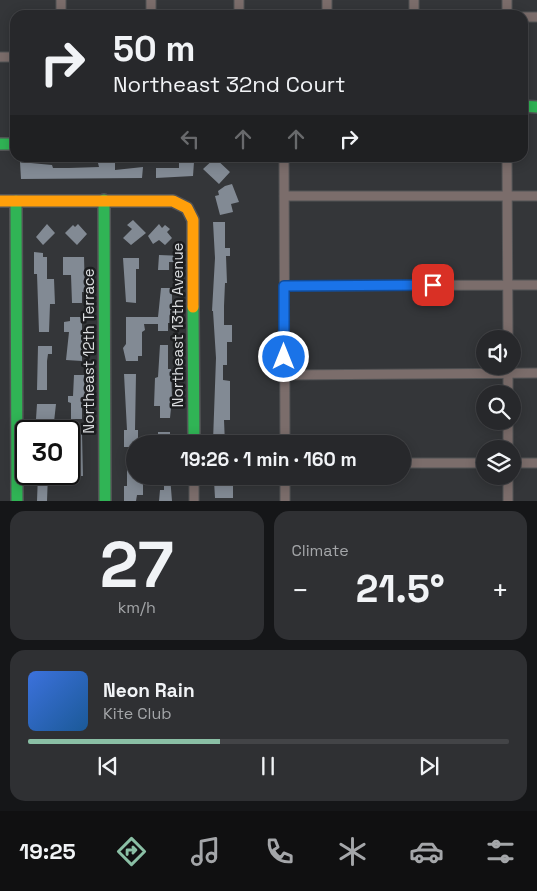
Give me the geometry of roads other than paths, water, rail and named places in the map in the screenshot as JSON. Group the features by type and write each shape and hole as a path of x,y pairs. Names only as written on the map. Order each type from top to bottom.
{"street":[{"path":"284,162 285,435"},
{"path":"507,162 508,330"},
{"path":"284,196 537,196"},
{"path":"0,201 104,200"},
{"name":"Northeast 13th Avenue","path":"104,200 173,201 187,208 193,220 194,435"},
{"name":"Northeast 12th Terrace","path":"104,200 105,501"},
{"path":"16,201 16,501"},
{"path":"284,286 537,285"},
{"path":"284,375 476,371"},
{"path":"521,371 537,373"},
{"path":"411,463 476,463"},
{"path":"521,463 537,463"},
{"path":"194,485 194,501"},
{"path":"285,485 285,501"},
{"path":"508,485 508,501"}]}
